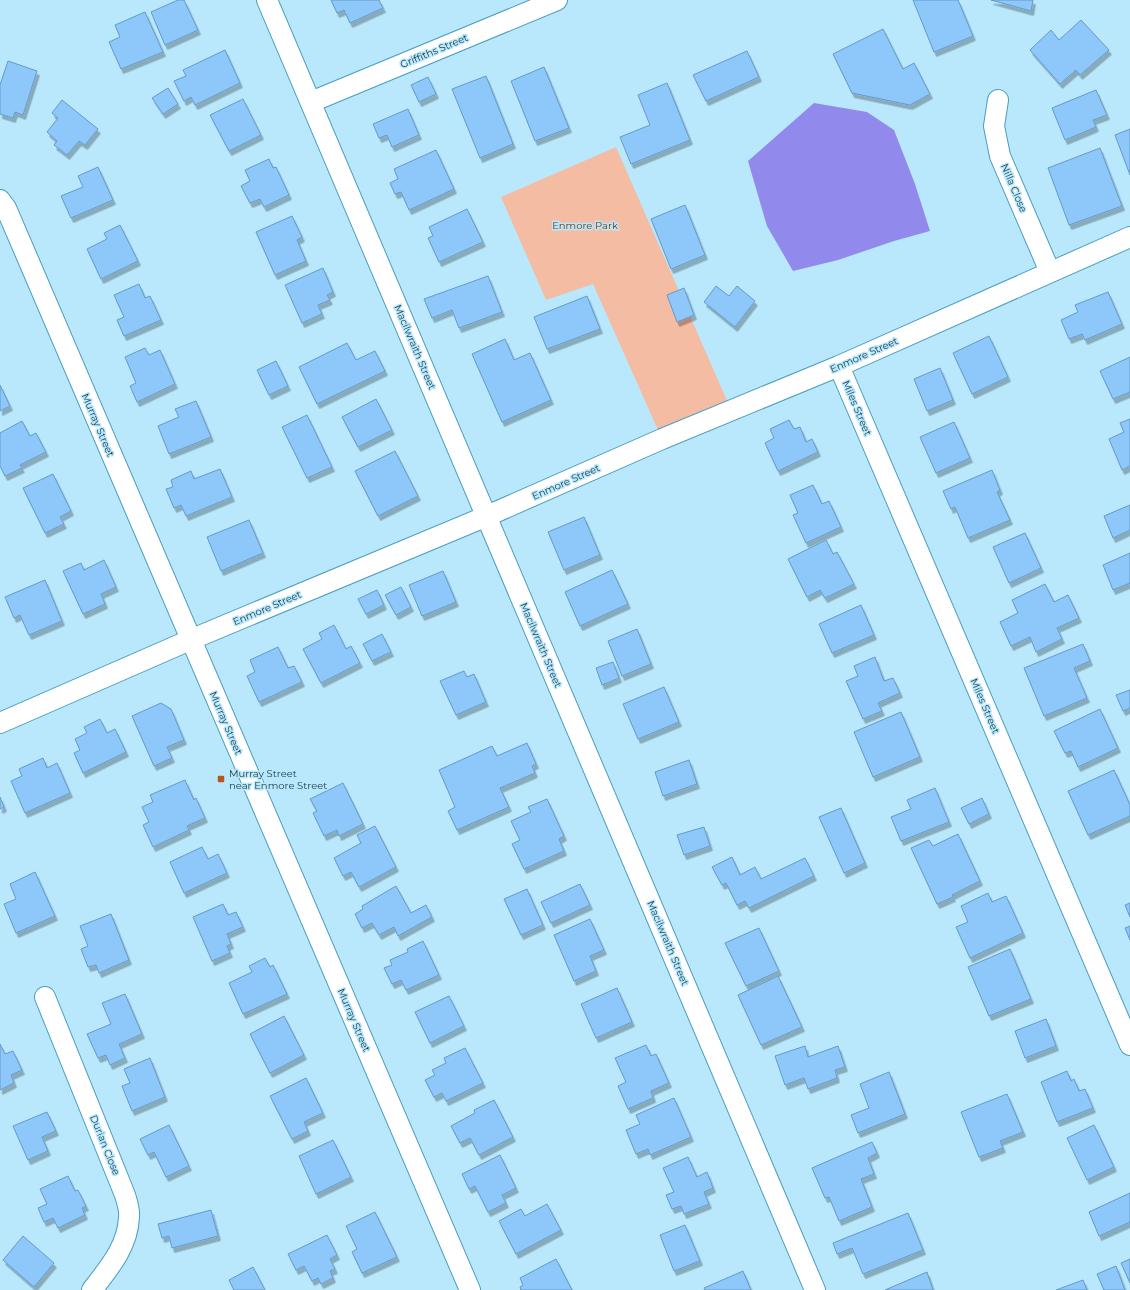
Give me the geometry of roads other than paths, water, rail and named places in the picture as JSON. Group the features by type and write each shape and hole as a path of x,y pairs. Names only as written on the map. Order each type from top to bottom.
{"street":[{"name":"Macilwraith Street","path":"268,0 815,1290"},
{"name":"Griffiths Street","path":"311,102 557,0"},
{"name":"Nilla Close","path":"998,100 994,126 1000,156 1050,272"},
{"name":"Murray Street","path":"0,200 9,215 190,640 463,1288"},
{"name":"Enmore Street","path":"0,723 190,640 487,516 662,439 839,366 1130,237"},
{"name":"Miles Street","path":"839,366 1130,1046"},
{"name":"Durian Close","path":"45,997 125,1195 130,1215 127,1233 118,1256 92,1290"}],"place":[{"name":"Murray Street near Enmore Street","path":"221,779"}],"park label":[{"name":"Enmore Park","path":"585,225"}]}
